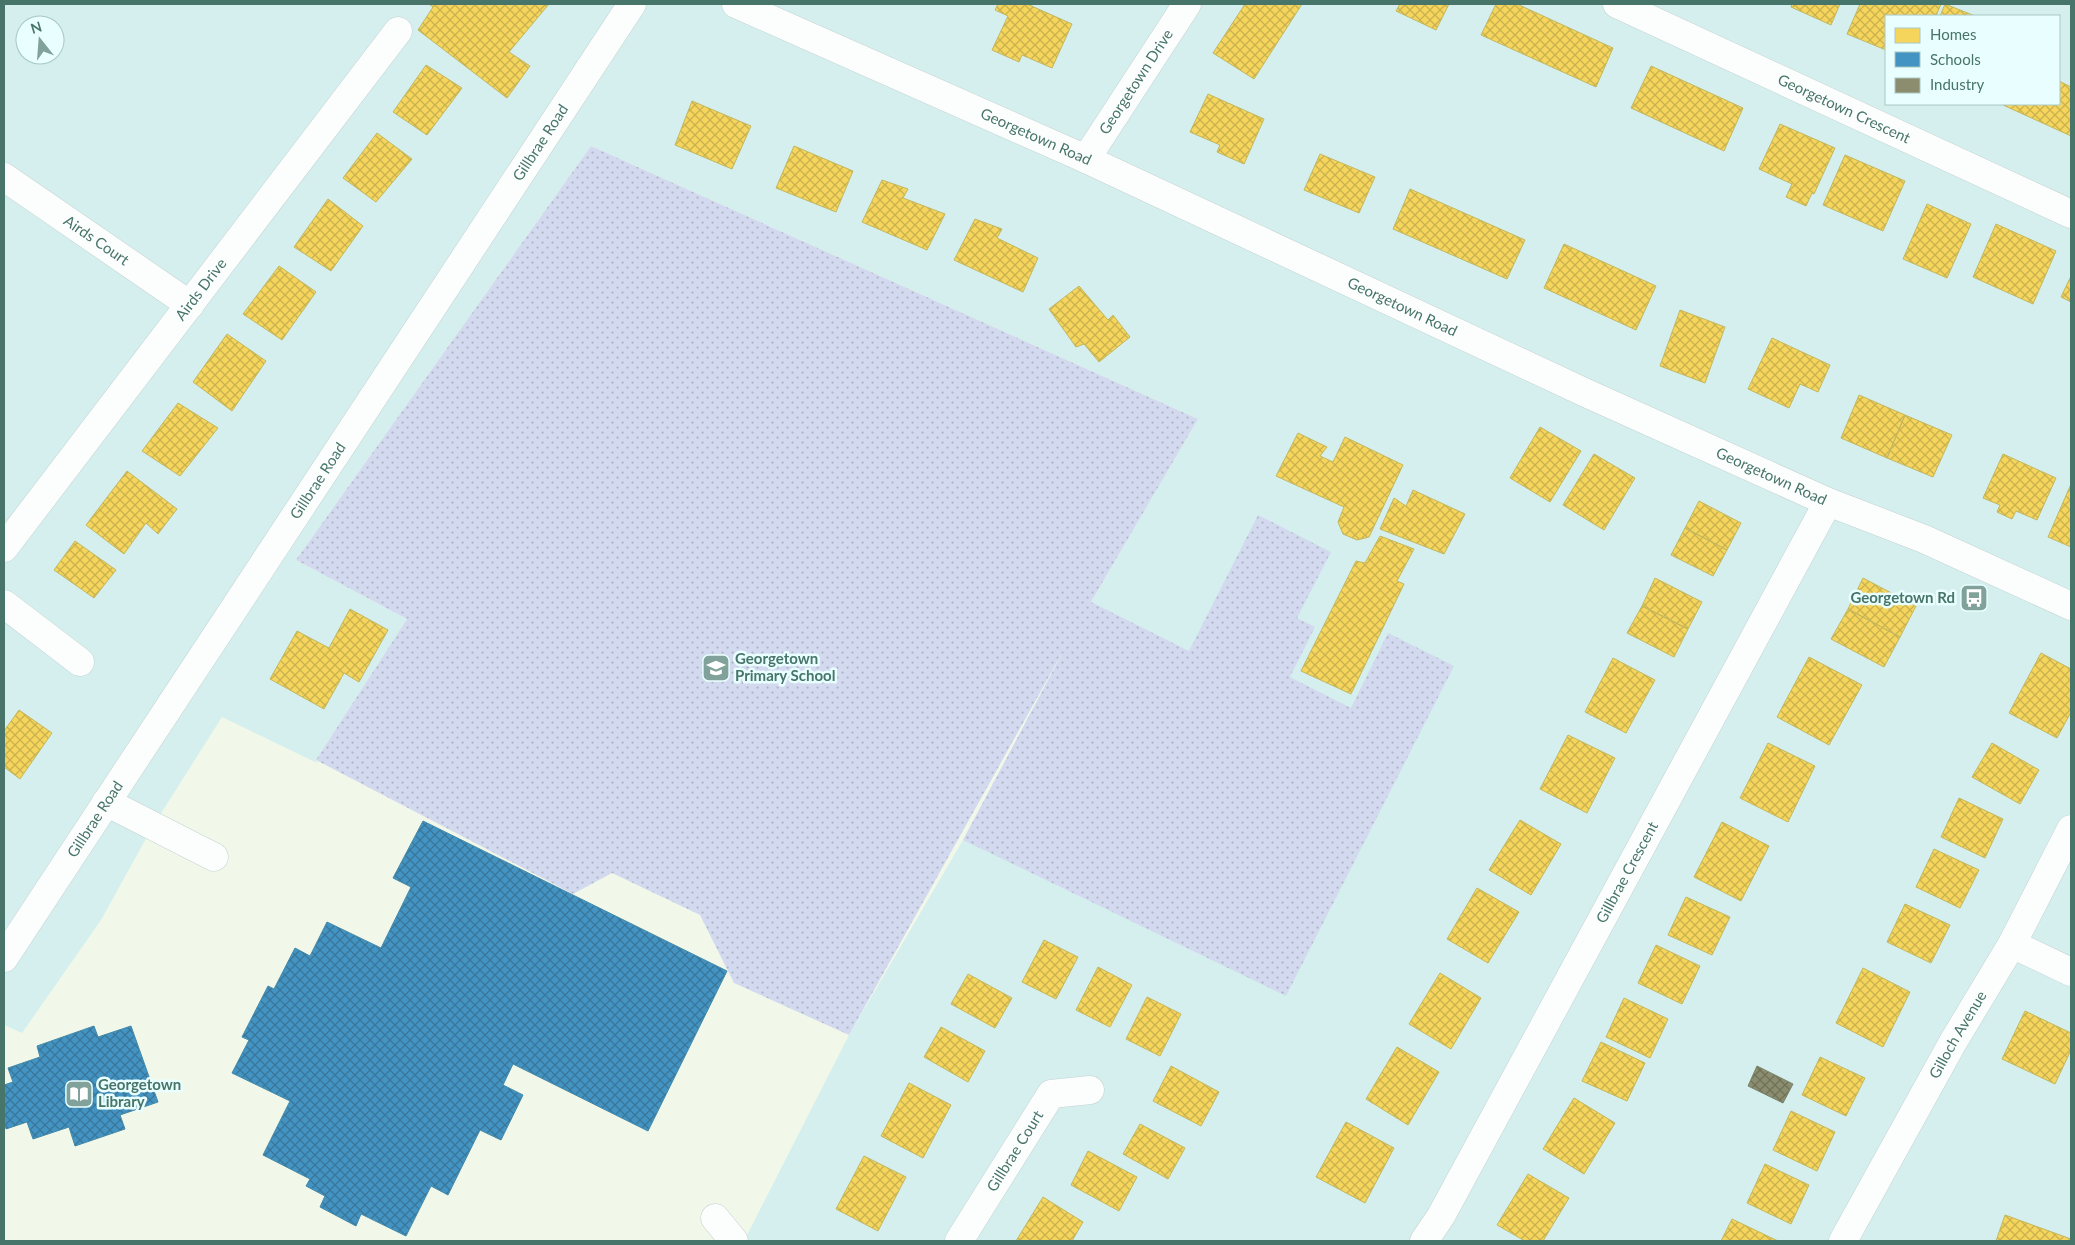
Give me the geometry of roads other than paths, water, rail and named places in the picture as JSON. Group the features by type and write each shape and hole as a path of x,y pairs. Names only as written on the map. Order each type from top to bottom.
{"street":[{"name":"Gillbrae Road","path":"4,958 632,4"},
{"name":"Georgetown Road","path":"736,4 1086,159 1586,393 1828,502 1924,539 2071,606"},
{"name":"Georgetown Drive","path":"1086,159 1188,4"},
{"name":"Georgetown Crescent","path":"1617,4 2071,214"},
{"name":"Airds Drive","path":"4,548 398,31"},
{"name":"Airds Court","path":"4,177 190,305"},
{"name":"Gillbrae Crescent","path":"1424,1241 1441,1216 1828,502"},
{"path":"4,604 80,662"},
{"path":"106,802 214,856"},
{"name":"Gilloch Avenue","path":"1843,1241 1953,1042 2012,944 2071,828"},
{"path":"2012,944 2071,972"},
{"name":"Gillbrae Court","path":"959,1241 1051,1094 1090,1090"},
{"path":"715,1218 734,1241"}],"place":[{"name":"Georgetown Rd","path":"1974,598"},
{"name":"Georgetown Primary School","path":"716,668"},
{"name":"Georgetown Library","path":"79,1094"}]}
